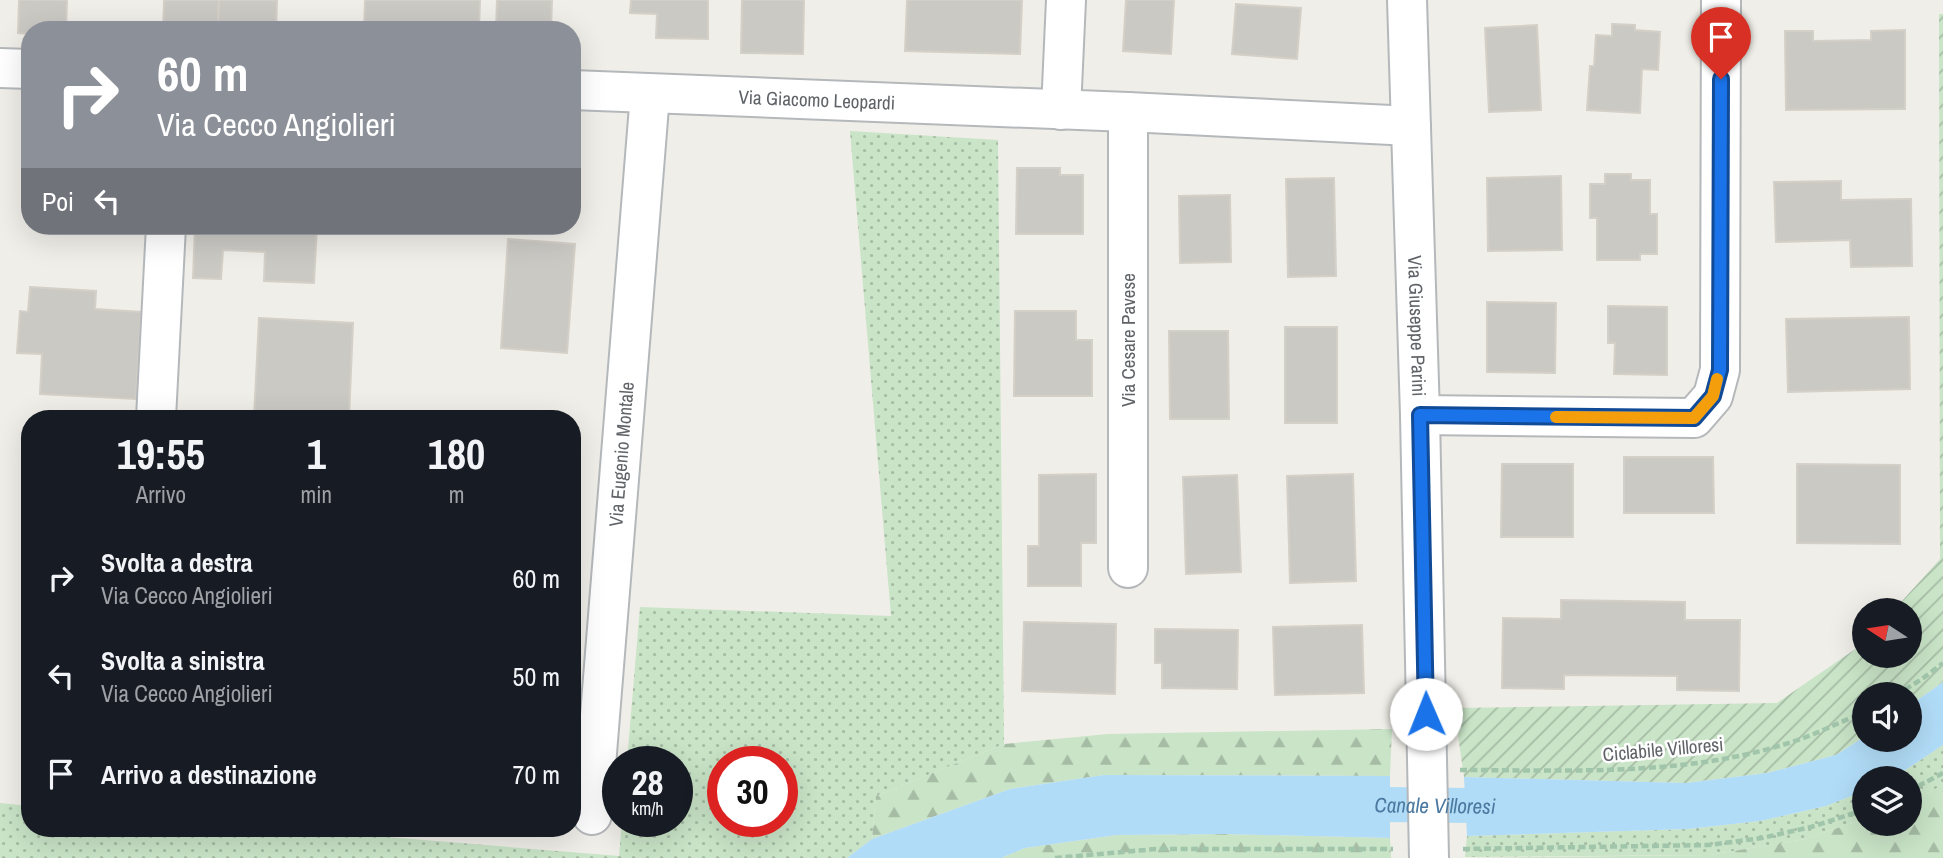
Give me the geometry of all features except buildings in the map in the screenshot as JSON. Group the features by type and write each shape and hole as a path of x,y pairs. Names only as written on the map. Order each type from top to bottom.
{"street":[{"path":"1062,110 1066,0"},
{"name":"Via Giuseppe Parini","path":"1407,0 1420,415 1442,773 1429,845"},
{"path":"1420,415 1694,418 1713,396 1720,370 1721,0"},
{"path":"0,68 21,69"},
{"name":"Via Giacomo Leopardi","path":"581,90 1411,126"},
{"name":"Via Eugenio Montale","path":"592,815 650,94"},
{"name":"Via Cesare Pavese","path":"1128,112 1128,568"},
{"path":"156,410 166,235"}],"path":[{"path":"1917,682 1943,663"},
{"name":"Ciclabile Villoresi","path":"1442,773 1632,770 1714,761 1796,741 1852,717"},
{"path":"1922,784 1943,773"},
{"path":"1055,858 1156,849 1429,845 1460,849 1709,845 1762,838 1852,814"}],"green space":[{"path":"1939,14 1943,14 1943,682 1922,697 1922,682 1852,682 1852,745 1836,755 1767,773 1686,783 1464,777 1454,708 1777,703 1852,651 1852,668 1922,668 1922,598 1905,598 1940,559"},
{"path":"850,131 998,140 1004,744 876,796 872,839 847,858 0,858 0,803 21,805 21,837 387,837 619,856 621,837 693,837 693,746 628,746 640,607 891,616"},
{"path":"1392,729 1390,776 1104,775 1010,789 872,839 876,796 1004,744 1108,734"},
{"path":"1943,745 1943,785 1922,796 1922,766 1912,766"},
{"path":"1943,785 1943,858 1465,858 1709,855 1805,839 1852,823 1852,836 1922,836 1922,796"},
{"path":"1852,796 1852,823 1805,839 1709,855 1465,857 1467,836 1688,829 1760,821 1826,806"},
{"path":"1225,834 1390,838 1391,858 1001,858 1025,848 1117,835"}],"water":[{"path":"1943,682 1943,745 1912,766 1852,766 1852,796 1826,806 1760,821 1688,829 1467,836 1464,777 1686,783 1767,773 1836,755 1852,745 1852,752 1922,752 1922,697"},
{"path":"1104,775 1390,776 1390,838 1225,834 1117,835 1025,848 1001,858 847,858 872,839 1010,789"}],"waterway":[{"name":"Canale Villoresi","path":"1344,804 1512,806"}],"slow traffic":[{"path":"1556,417 1694,418 1713,396 1717,379"}],"route":[{"path":"1426,714 1420,415 1694,418 1713,396 1720,370 1721,79"}]}
